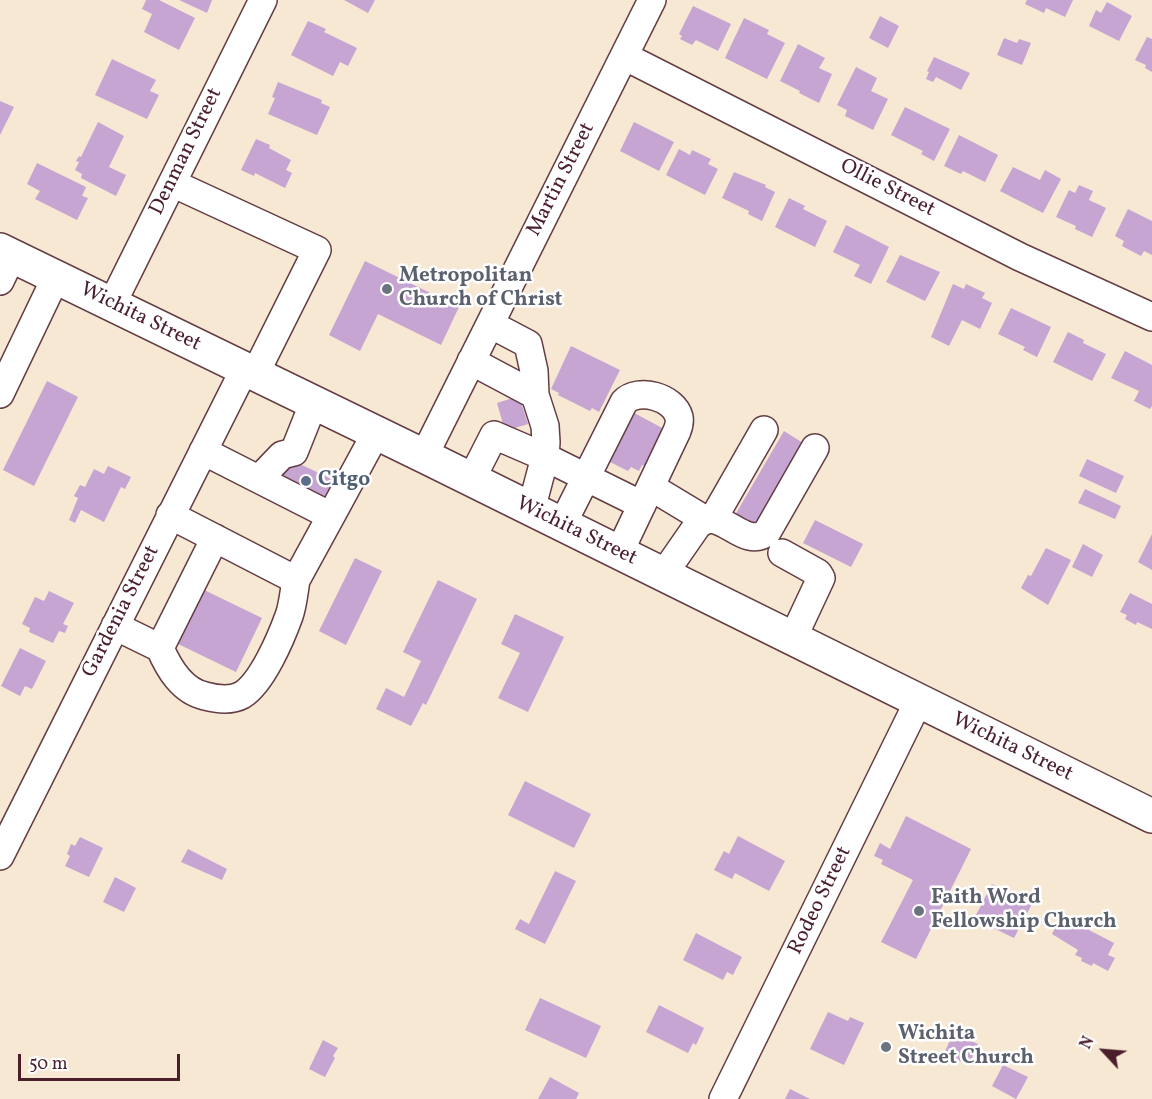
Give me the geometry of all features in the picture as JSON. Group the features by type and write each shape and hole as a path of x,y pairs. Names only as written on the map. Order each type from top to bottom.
{"main road":[{"name":"Wichita Street","path":"4,262 56,277 112,304 1152,816"}],"street":[{"name":"Denman Street","path":"112,304 262,0"},
{"name":"Martin Street","path":"424,456 652,0"},
{"name":"Ollie Street","path":"624,56 1020,257 1152,316"},
{"name":"Gardenia Street","path":"0,856 203,451 317,250 172,183"},
{"path":"0,394 56,277"},
{"path":"490,324 528,344 534,371 535,395 545,426 545,457 531,510"},
{"path":"471,361 535,395"},
{"path":"562,525 624,402 632,395 645,393 670,405 679,415 680,422 677,431 619,553"},
{"path":"259,479 282,455 294,452 314,402"},
{"path":"663,575 697,526 708,519 764,430"},
{"path":"115,626 160,648 168,668 196,694 220,700 241,696 256,681 270,657 290,614 296,580 376,433"},
{"path":"471,480 494,435 586,476 708,519 749,537 761,537 773,523 815,448"},
{"path":"203,451 331,516"},
{"path":"170,515 296,580"},
{"path":"160,648 215,538"},
{"path":"782,553 818,573 821,578 792,640"},
{"name":"Rodeo Street","path":"723,1099 918,702"}],"building":[{"path":"146,0 159,0 195,18 179,50 144,32 152,14 142,9"},
{"path":"179,0 212,0 207,13"},
{"path":"344,0 375,0 368,13"},
{"path":"1027,0 1073,0 1065,17 1046,8 1044,13 1025,4"},
{"path":"1107,2 1132,16 1119,41 1089,26 1096,10 1101,13"},
{"path":"693,6 731,24 718,51 696,40 692,45 680,39 682,36 679,34"},
{"path":"880,16 899,26 888,48 869,38"},
{"path":"744,18 769,30 767,34 785,43 767,79 725,58"},
{"path":"308,21 326,29 324,32 357,48 348,66 340,62 333,76 291,55"},
{"path":"1147,37 1152,39 1152,72 1145,68 1146,65 1135,60"},
{"path":"1004,38 1017,43 1019,39 1031,43 1022,65 997,55"},
{"path":"798,44 825,58 819,68 832,74 819,103 780,81"},
{"path":"934,57 970,73 961,90 936,77 933,82 926,79"},
{"path":"112,59 156,80 150,91 159,95 147,119 95,95"},
{"path":"856,67 877,78 871,91 888,99 873,130 845,116 847,110 837,105"},
{"path":"278,82 322,100 321,103 330,107 317,135 268,114 275,98 272,97"},
{"path":"0,101 14,107 0,135"},
{"path":"905,107 950,129 934,161 921,154 923,151 891,135"},
{"path":"98,122 124,136 109,167 126,175 116,196 81,178 82,174 75,170 79,162 76,161 79,156 81,157"},
{"path":"634,122 674,142 659,171 620,151"},
{"path":"959,135 998,155 985,182 963,171 961,174 944,166"},
{"path":"256,139 270,145 269,148 291,160 286,170 292,173 285,188 255,173 254,176 241,170"},
{"path":"679,149 690,155 692,150 711,159 708,164 718,169 705,195 666,175"},
{"path":"37,163 86,187 82,196 88,198 77,220 35,199 40,191 27,184"},
{"path":"1013,167 1040,180 1045,170 1061,179 1043,213 1000,191"},
{"path":"734,172 766,185 765,187 775,192 762,221 748,214 749,211 722,198"},
{"path":"1079,185 1093,191 1089,200 1106,208 1092,237 1075,229 1076,226 1056,217 1069,190 1075,193"},
{"path":"789,198 805,206 803,209 827,221 815,247 775,227"},
{"path":"1128,209 1152,221 1152,255 1144,251 1141,256 1122,246 1124,241 1115,236"},
{"path":"846,225 889,247 871,284 854,276 860,265 833,252"},
{"path":"900,255 940,272 925,301 886,282"},
{"name":"Metropolitan Church of Christ","path":"365,261 459,307 441,345 378,314 360,351 329,335"},
{"path":"953,284 964,289 966,284 985,293 982,298 992,303 980,329 962,320 949,346 931,337"},
{"path":"1011,308 1051,327 1037,357 1023,350 1025,347 998,334"},
{"path":"1068,332 1084,340 1083,343 1106,354 1092,381 1053,362"},
{"path":"571,346 620,370 599,412 592,408 590,411 551,389"},
{"path":"1125,351 1152,365 1152,406 1150,409 1134,401 1139,391 1111,378"},
{"path":"47,381 78,397 34,486 3,470"},
{"path":"519,396 528,424 505,431 497,403"},
{"path":"625,408 664,429 645,466 642,465 639,471 631,467 628,471 608,461"},
{"path":"784,431 803,443 751,533 731,522"},
{"name":"Citgo","path":"289,459 334,480 323,502 279,481"},
{"path":"1087,459 1124,476 1116,493 1079,476"},
{"path":"108,466 131,477 125,489 121,487 104,522 81,510 75,523 69,520 78,498 74,496 80,485 85,487 94,469 104,474"},
{"path":"1085,489 1121,506 1115,519 1078,503"},
{"path":"815,520 863,544 851,567 803,543"},
{"path":"1152,534 1152,570 1138,562"},
{"path":"1083,544 1103,555 1092,577 1072,567"},
{"path":"1046,548 1071,560 1048,605 1021,588 1028,575 1031,576"},
{"path":"355,558 382,571 346,645 319,631"},
{"path":"438,580 477,599 426,705 423,703 411,726 376,709 386,688 404,697 421,661 403,652"},
{"path":"200,588 262,618 236,672 174,642"},
{"path":"49,591 74,603 63,624 68,626 65,633 59,631 53,643 29,632 30,628 22,624 35,597 44,601"},
{"path":"1130,593 1152,604 1152,629 1137,622 1136,625 1125,619 1127,615 1120,612"},
{"path":"515,614 564,637 528,712 498,698 520,653 501,644"},
{"path":"20,648 46,661 32,689 25,686 20,696 1,686"},
{"path":"525,781 591,814 574,848 508,815"},
{"name":"Faith Word Fellowship Church","path":"906,816 971,849 916,959 881,942 913,880 881,864 883,860 874,856 880,843 890,849"},
{"path":"738,836 785,861 769,891 735,873 732,879 714,870 724,851 729,854"},
{"path":"80,837 103,848 89,877 65,866 70,856 67,854 71,844 75,846"},
{"path":"188,849 227,869 222,880 181,862"},
{"path":"555,871 576,881 545,944 515,929 520,919 529,924"},
{"path":"115,877 136,888 124,912 103,902"},
{"path":"992,884 1017,897 1018,894 1033,902 1014,938 985,924 987,920 976,915"},
{"path":"1061,917 1090,929 1114,943 1108,955 1115,958 1108,971 1093,963 1092,966 1081,961 1082,958 1075,955 1078,950 1052,934"},
{"path":"696,933 742,957 733,975 727,972 723,980 683,960"},
{"path":"540,998 601,1026 586,1058 525,1030"},
{"path":"659,1005 704,1028 696,1045 693,1043 688,1053 646,1032"},
{"path":"828,1012 848,1021 850,1017 864,1023 844,1065 810,1049"},
{"path":"953,1033 978,1044 969,1065 944,1054"},
{"path":"323,1040 338,1048 325,1077 309,1069"},
{"path":"1003,1065 1028,1077 1016,1099 992,1086"},
{"path":"550,1077 579,1093 576,1099 538,1099"},
{"path":"790,1089 810,1099 785,1099"}],"place":[{"name":"Metropolitan Church of Christ","path":"387,289"},
{"name":"Citgo","path":"306,481"},
{"name":"Faith Word Fellowship Church","path":"919,911"},
{"name":"Wichita Street Church","path":"886,1047"}]}
